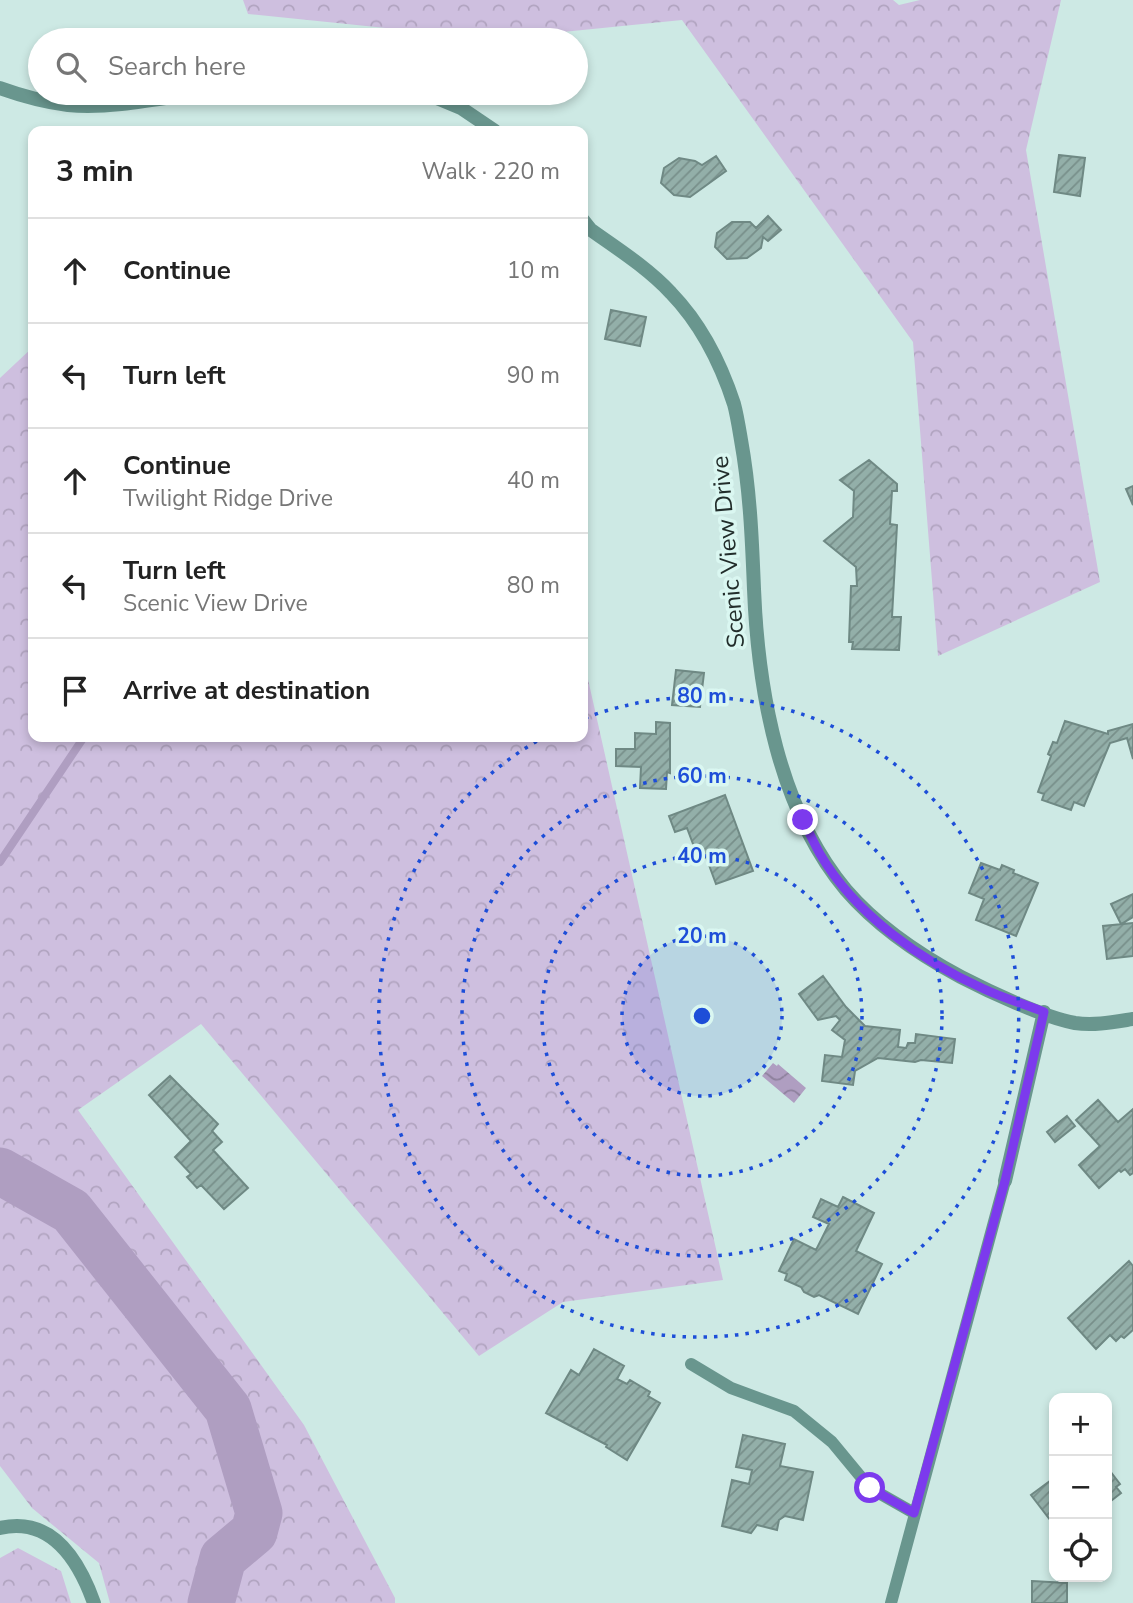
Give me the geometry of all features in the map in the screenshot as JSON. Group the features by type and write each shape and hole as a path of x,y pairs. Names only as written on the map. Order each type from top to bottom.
{"street":[{"path":"0,88 28,97"},
{"path":"454,105 488,126"},
{"name":"Scenic View Drive","path":"588,226 671,292 699,328 734,405 745,461 752,523 758,640 768,709 778,757 820,855 847,891 872,916 937,965 983,989 1075,1023 1108,1023 1133,1018"},
{"path":"1005,1181 1044,1012"},
{"path":"1,1524 24,1526 46,1533 62,1545 84,1576 94,1603"}],"lane":[{"path":"891,1603 1005,1181"},
{"path":"691,1364 732,1388 794,1411 832,1442 870,1488 914,1513"}],"green space":[{"path":"243,0 893,0 899,5 920,0 1061,0 1026,150 1100,582 938,656 913,342 682,20 588,29 385,28 248,14"},
{"path":"28,352 28,742 588,742 588,679 723,1280 563,1302 479,1356 201,1024 78,1110 304,1425 395,1598 395,1603 110,1603 99,1563 32,1508 0,1466 0,378"},
{"path":"18,1548 61,1571 71,1603 0,1603 0,1558"}],"water":[{"path":"773,1063 777,1066 778,1064 806,1088 794,1103 762,1076"}],"building":[{"path":"1059,155 1085,158 1080,196 1054,192"},
{"path":"716,156 726,171 690,197 674,195 661,183 664,168 679,158 702,165"},
{"path":"768,216 781,230 768,241 763,237 761,248 747,258 727,259 715,247 717,233 732,222 750,222 756,228"},
{"path":"611,310 646,317 640,346 605,339"},
{"path":"869,460 897,484 897,491 892,491 890,524 897,525 892,617 901,617 899,650 852,649 853,642 849,642 851,586 857,586 856,567 824,541 853,517 854,491 840,480"},
{"path":"1133,486 1133,505 1126,489"},
{"path":"676,670 704,673 700,707 672,705"},
{"path":"1065,721 1108,734 1108,731 1133,724 1133,759 1127,738 1110,743 1084,806 1074,802 1071,810 1042,800 1044,794 1038,792 1051,756 1048,754 1053,742 1057,743"},
{"path":"656,722 670,723 670,773 667,772 666,789 640,788 641,767 616,766 616,749 635,749 635,733 656,734"},
{"path":"725,795 753,871 716,884 706,857 699,860 687,828 675,832 669,816"},
{"path":"981,863 1000,870 1002,865 1014,870 1013,873 1038,883 1016,936 976,920 984,899 969,893"},
{"path":"1133,894 1133,917 1121,924 1111,904"},
{"path":"1133,923 1133,956 1107,959 1103,926"},
{"path":"823,976 846,1007 865,1026 900,1030 898,1047 906,1048 908,1043 915,1043 916,1034 955,1039 952,1063 878,1058 855,1071 853,1085 822,1081 825,1055 842,1057 845,1040 832,1030 840,1020 836,1016 818,1020 799,994"},
{"path":"170,1076 218,1124 212,1131 222,1142 213,1150 248,1188 224,1209 201,1185 197,1188 187,1177 191,1174 175,1157 191,1141 149,1095"},
{"path":"1098,1100 1118,1122 1133,1109 1133,1173 1130,1175 1125,1169 1121,1172 1119,1170 1099,1188 1079,1165 1100,1146 1076,1120"},
{"path":"1067,1116 1075,1126 1055,1142 1047,1132"},
{"path":"843,1197 874,1213 856,1251 882,1264 858,1314 819,1295 814,1297 804,1292 801,1287 785,1280 787,1274 779,1271 794,1239 816,1250 829,1224 813,1217 821,1199 838,1207"},
{"path":"1129,1261 1133,1266 1133,1330 1116,1341 1110,1335 1096,1349 1068,1318"},
{"path":"594,1349 624,1366 617,1379 627,1384 630,1380 650,1392 648,1396 660,1403 627,1460 606,1447 607,1445 546,1413 571,1370 579,1375"},
{"path":"743,1435 785,1444 780,1466 813,1472 803,1520 785,1516 779,1520 777,1530 757,1525 751,1533 722,1526 732,1480 749,1484 752,1470 736,1467"},
{"path":"1112,1474 1120,1484 1116,1487 1121,1493 1112,1500"},
{"path":"1049,1482 1049,1518 1031,1495"},
{"path":"1032,1581 1067,1583 1067,1603 1032,1603"}],"waterway":[{"path":"0,862 81,742"},
{"path":"0,1171 71,1211 228,1409 259,1513 254,1532 223,1558 211,1603"}],"route":[{"path":"803,820 820,855 847,891 872,916 937,965 983,989 1044,1012 1005,1181 914,1513 870,1488"}]}
